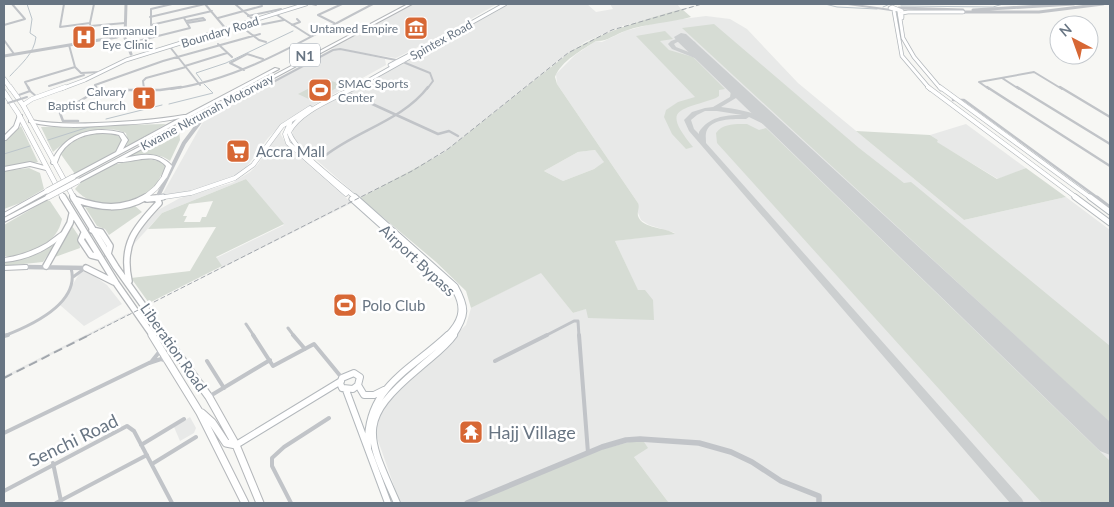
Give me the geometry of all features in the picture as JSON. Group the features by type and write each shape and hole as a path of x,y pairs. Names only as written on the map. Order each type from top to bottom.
{"highway":[{"name":"Kwame Nkrumah Motorway","path":"107,162 174,124 403,4"},
{"name":"Kwame Nkrumah Motorway","path":"4,220 75,179 220,105 410,4"},
{"name":"Liberation Road","path":"4,79 23,105 92,230 209,397 236,445 260,503"},
{"path":"4,92 20,116 72,214 70,223 46,266"},
{"path":"202,119 220,105"},
{"path":"31,121 56,126 171,119 208,106"},
{"path":"4,139 16,127 20,116"},
{"path":"171,119 174,124"},
{"path":"54,163 57,152 63,146 81,136 107,131 121,134 125,140 122,148 107,162"},
{"path":"107,162 135,158 159,159 166,162 169,166 164,176 141,204 142,208 153,207"},
{"path":"4,169 30,164 46,168"},
{"name":"Kwame Nkrumah Motorway","path":"4,213 48,194"},
{"path":"74,199 98,208 112,208 158,198 159,202 140,223 127,250 124,265 130,285"},
{"name":"Liberation Road","path":"72,214 84,233 81,240 92,255 99,257 170,361 200,413 245,503"},
{"path":"4,260 18,258 40,250 64,233"},
{"path":"4,268 25,267"},
{"path":"86,268 96,271 116,283"},
{"path":"200,413 212,422 225,442 236,445"}],"main road":[{"name":"Boundary Road","path":"23,105 37,97 85,80 126,60 226,29 242,26 254,20 277,15 306,4"},
{"name":"Spintex Road","path":"305,112 501,4"},
{"name":"Spintex Road","path":"158,198 191,193 235,178 253,165 282,126 388,66 505,4"},
{"path":"896,8 903,38 914,57 926,74 953,100 1110,212"},
{"path":"896,8 902,56 929,89 1110,223"},
{"path":"914,57 905,37 902,13 963,12"},
{"path":"388,58 388,66"},
{"name":"Airport Bypass","path":"305,112 291,123 286,130 288,143 450,287 461,301 462,311 456,327 390,385 369,416 366,431 371,447"},
{"name":"Airport Bypass","path":"305,112 290,128 293,142 455,286 467,305 466,315 458,331 397,387 380,406 373,424 371,447"},
{"path":"236,445 315,398 343,384 354,373 360,377 358,385 362,393 370,396 390,385"},
{"path":"343,384 358,385"},
{"path":"343,384 360,433 371,447 397,503"},
{"path":"371,447 388,503"}],"street":[{"path":"4,25 25,19 12,4"},
{"path":"64,4 60,27 126,23"},
{"path":"91,40 90,24 94,4"},
{"path":"126,4 125,38 131,54"},
{"path":"172,4 151,9 152,25 212,11"},
{"path":"150,16 205,4 226,29"},
{"path":"235,4 254,20"},
{"path":"312,4 316,5"},
{"path":"334,23 318,15 342,4"},
{"path":"78,121 63,120 60,113 98,90 144,90 200,85 244,70 374,4"},
{"path":"848,4 885,8 961,10 1074,4"},
{"path":"896,8 963,12 1039,12 1103,4"},
{"path":"218,18 262,6"},
{"path":"255,8 260,12"},
{"path":"248,16 281,9"},
{"path":"277,15 310,36"},
{"path":"126,44 190,28 183,18"},
{"path":"259,25 285,20"},
{"path":"292,25 300,22 297,20"},
{"path":"186,22 191,21"},
{"path":"247,31 258,40 266,42"},
{"path":"117,37 125,32"},
{"path":"98,90 96,85 218,44 260,34"},
{"path":"4,56 117,37 125,38"},
{"path":"4,40 14,54"},
{"path":"218,44 232,57"},
{"path":"69,45 75,67 81,73 87,74"},
{"path":"170,47 200,85"},
{"path":"158,198 184,143 202,119 333,50 340,49 388,58 428,71 433,81 413,103 395,115 337,145 326,155"},
{"path":"144,90 146,78 227,53"},
{"path":"131,54 143,55"},
{"path":"126,60 131,54"},
{"path":"244,70 230,63 247,54 264,59"},
{"path":"37,97 30,91 25,82 75,67"},
{"path":"49,86 87,74 100,72"},
{"path":"1110,117 1034,72 979,82 1110,166"},
{"path":"1002,78 1110,144"},
{"path":"16,96 30,91"},
{"path":"346,91 438,134 449,130 458,136"},
{"path":"10,103 27,97 24,93"},
{"path":"953,100 964,100 1110,207"},
{"path":"4,336 33,324 49,314 63,300 72,277 72,270 67,266"},
{"path":"25,267 67,266 86,268"},
{"path":"72,277 86,268"},
{"path":"495,361 574,321 578,321 588,453"},
{"path":"246,324 273,366 315,344 343,384"},
{"path":"288,328 305,349"},
{"path":"149,363 159,354 161,348"},
{"path":"4,433 149,363 162,360 170,361"},
{"path":"209,397 270,360"},
{"path":"207,361 224,388"},
{"path":"291,503 272,466 272,458 284,447 329,418"},
{"path":"142,445 184,419"},
{"name":"Senchi Road","path":"4,491 53,463 125,427 132,428 172,503"},
{"path":"152,464 196,437"},
{"path":"467,503 588,453 626,440 699,443 731,452 752,462 781,481 819,500"},
{"path":"53,463 58,502 115,470 147,455"}],"shaded area":[{"path":"411,4 497,4 450,31 396,58 329,48"},
{"path":"507,4 587,4 596,12 613,9 610,4 677,4 681,9 704,4 622,26 585,42 558,61 443,153 360,198 292,137 293,128 308,114 407,61"},
{"path":"682,9 691,17 633,28 607,39 596,41 567,61 555,77 557,84 638,203 638,216 640,220 649,226 675,234 615,241 638,290 645,290 653,300 654,320 588,318 586,309 573,313 541,273 471,308 466,291 436,262 360,198 443,153 570,52 583,44 639,22","holes":["595,150 604,162 594,169 563,181 544,171 578,152"]},
{"path":"706,16 730,19 747,29 798,83 964,220 1066,197 1110,230 1110,503 669,503 634,457 469,503 400,503 375,432 377,415 393,393 466,325 471,308 541,272 573,313 638,291 615,241 675,233 649,225 641,220 638,213 638,203 557,84 556,74 575,55 596,41 602,42 625,31 659,22"},
{"path":"714,24 859,148 904,183 911,182 1110,346 1110,423 682,28"},
{"path":"665,31 673,39 660,41 669,50 693,57 725,89 719,90 719,96 716,98 679,112 677,117 678,124 693,147 686,149 672,134 664,117 666,110 678,102 695,97 636,36"},
{"path":"337,49 385,59 386,65 285,121 268,138 245,169 225,181 174,195 162,195 203,122 223,109"},
{"name":"SMAC Sports Center","path":"327,79 342,85 313,101 298,94"},
{"path":"166,124 125,148 128,142 126,133 107,129 87,132 69,140 53,152 41,127"},
{"path":"747,124 759,130 766,128 1110,461 1110,503 1042,503 717,143 716,133 722,127"},
{"path":"966,124 1026,168 998,179 936,142 938,140 930,135"},
{"path":"21,126 38,162 4,168 4,142"},
{"path":"179,129 180,140 170,161 154,155 124,158"},
{"path":"280,130 289,148 352,203 150,304 222,267 216,258 284,225 246,179 162,213 133,245 140,229 158,210 180,198 232,183 250,172 258,164"},
{"path":"856,131 930,135 938,140 937,142 997,179 1026,168 1066,197 964,220"},
{"path":"95,133 113,133 122,139 120,145 110,156 75,174 60,153 73,141"},
{"path":"595,150 605,162 594,169 563,181 544,171 578,152"},
{"path":"144,158 163,162 167,167 154,188 144,198 126,205 107,205 89,200 75,189 81,182 112,165"},
{"path":"29,168 40,173 44,189 20,203 4,209 4,171"},
{"path":"246,179 284,224 216,257 222,266 149,303 131,278 190,271 216,227 148,229 162,213","holes":["213,201 206,217 202,217 200,222 184,222 187,216 183,216 189,204"]},
{"path":"47,200 50,201 62,219 54,236 32,252 4,256 4,225"},
{"path":"135,206 142,212 109,235 105,229 97,226 85,207 107,210"},
{"path":"72,226 78,235 80,248 55,257 64,237"},
{"path":"55,244 43,262 4,266 4,261 30,255"},
{"path":"81,271 87,271 107,285 122,304 84,326 60,305"},
{"path":"129,313 129,315 4,379 4,376"},
{"path":"190,417 196,428 194,433 180,441 174,427"},
{"path":"630,442 644,442 648,448 634,457 669,503 469,503 599,450"}],"waterway":[{"path":"10,76 33,49 35,43 36,37 30,33 32,19 27,4"},
{"path":"825,4 837,7 877,9"},
{"path":"883,7 890,4"},
{"path":"901,6 993,7 1003,4"},
{"path":"202,81 196,73 226,63 293,31"},
{"path":"169,104 213,93 204,84"},
{"path":"106,119 162,105"},
{"path":"48,140 92,126"},
{"path":"4,154 30,146"}],"taxiway":[{"path":"697,52 693,43 687,40 682,39 671,44 674,48 707,61"},
{"path":"716,107 733,98 734,91 730,83"},
{"path":"774,127 755,117 730,110 705,110 694,113 687,120 691,130 1018,503"},
{"path":"703,142 702,132 715,120 727,117 746,117"}],"runway":[{"path":"681,37 1110,441"}],"railway":[{"path":"87,336 412,171 448,149 568,53 612,30 702,4"},
{"path":"4,378 89,335"}],"place":[{"name":"Untamed Empire","path":"416,28"},
{"name":"Emmanuel Eye Clinic","path":"84,37"},
{"name":"SMAC Sports Center","path":"320,90"},
{"name":"Calvary Baptist Church","path":"144,98"},
{"name":"Accra Mall","path":"238,151"},
{"name":"Polo Club","path":"345,305"},
{"name":"Hajj Village","path":"471,432"}]}
